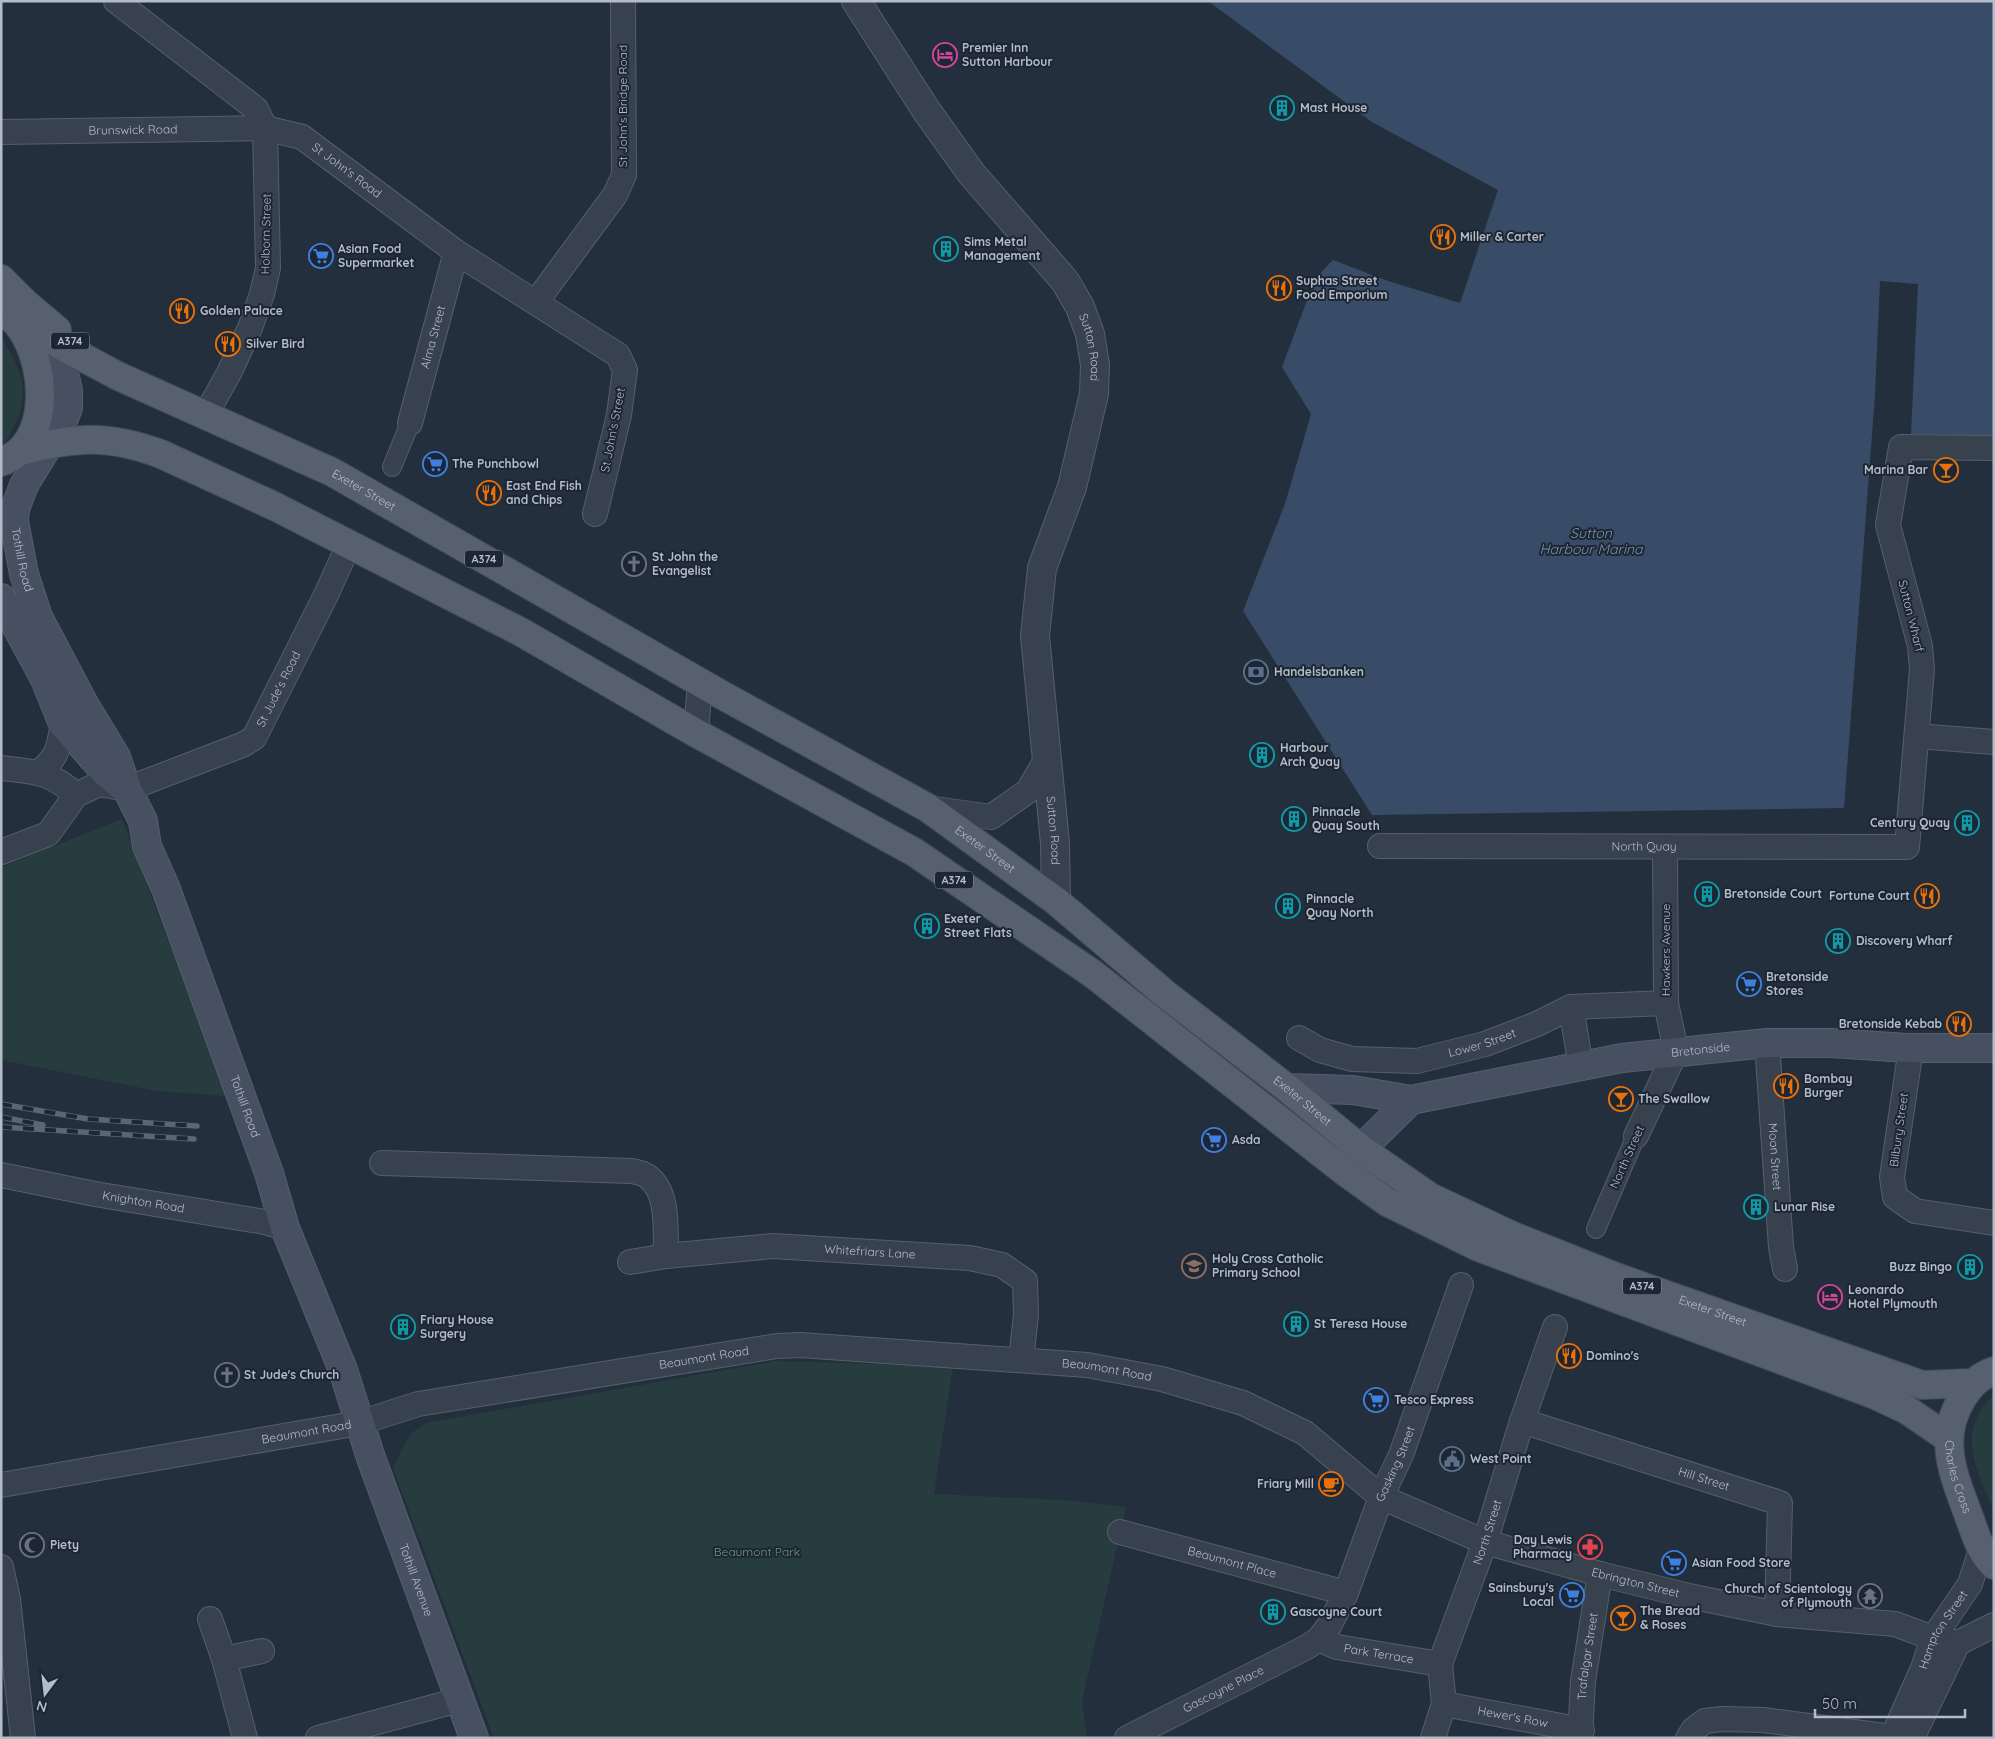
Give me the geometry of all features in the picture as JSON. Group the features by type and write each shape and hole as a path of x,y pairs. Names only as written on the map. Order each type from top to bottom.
{"main road":[{"name":"A374","path":"1,279 25,303 118,376"},
{"name":"Exeter Street","path":"14,322 118,376 332,472 700,682 928,808 1056,901 1164,993 1287,1088 1361,1149 1430,1197 1513,1236 1609,1274 1922,1385 1983,1377"},
{"name":"Tothill Road","path":"14,322 56,361 65,377 68,390 68,408 61,425 24,485 15,509 14,521 24,574 38,618 84,704 116,757 126,789 143,821 147,846 170,898 265,1164 285,1228 343,1370 359,1423"},
{"path":"10,456 31,435 38,416 41,399 38,373 14,322"},
{"name":"Exeter Street","path":"10,456 50,443 101,439 139,446 274,506 349,544 521,632 696,733 914,852 1093,974 1344,1171 1387,1202 1478,1247 1875,1395 1907,1410 1948,1438"},
{"name":"Tothill Road","path":"1,598 45,679 63,724 106,773 126,789"},
{"path":"1056,901 1077,952 1093,974"},
{"name":"Bretonside","path":"1287,1088 1353,1090 1411,1100 1581,1068 1622,1058 1767,1042 1832,1043 1911,1048 1994,1048"},
{"path":"1344,1171 1361,1149 1411,1100"},
{"name":"Charles Cross","path":"1983,1377 1954,1411 1948,1438 1952,1470 1988,1557"},
{"name":"Tothill Avenue","path":"359,1423 474,1738"}],"street":[{"path":"116,1 256,109 265,128"},
{"name":"St John's Bridge Road","path":"536,302 615,195 624,175 623,1"},
{"name":"Sutton Road","path":"856,1 926,110 972,173 1065,281 1080,307 1090,334 1095,365 1094,394 1072,487 1041,573 1035,636 1055,843 1056,901"},
{"name":"Brunswick Road","path":"1,132 265,128"},
{"name":"St John's Road","path":"265,128 302,137 456,252 536,302"},
{"name":"Holborn Street","path":"205,416 230,373 250,328 262,294 268,268 265,128"},
{"name":"Alma Street","path":"410,423 456,252"},
{"name":"St John's Street","path":"536,302 554,316 618,355 625,370 619,415 595,514"},
{"path":"392,467 410,423"},
{"name":"Sutton Wharf","path":"1908,846 1922,669 1920,646 1888,525 1901,447 1994,448"},
{"name":"St Jude's Road","path":"126,789 242,745 254,738 326,595 349,544"},
{"path":"696,733 700,682"},
{"path":"38,772 52,762 58,749 63,724"},
{"path":"1918,736 1994,742"},
{"name":"Sutton Road","path":"928,808 991,817 1028,791 1046,760"},
{"path":"1,768 38,772 60,781 76,795"},
{"path":"1,852 48,834 76,795 100,784 126,789"},
{"name":"North Quay","path":"1380,846 1665,848 1908,846"},
{"name":"Hawkers Avenue","path":"1665,848 1666,1003 1676,1051"},
{"name":"Lower Street","path":"1299,1038 1320,1050 1352,1059 1417,1061 1485,1044 1537,1024 1571,1007 1666,1003"},
{"path":"1571,1007 1581,1068"},
{"name":"Moon Street","path":"1767,1042 1781,1247 1785,1269"},
{"name":"Bilbury Street","path":"1911,1048 1892,1177 1895,1197 1915,1211 1994,1223"},
{"name":"North Street","path":"1594,1228 1676,1051"},
{"path":"382,1164 632,1171 646,1175 659,1189 663,1202 666,1256"},
{"name":"Knighton Road","path":"1,1175 95,1194 265,1222 285,1228"},
{"name":"Whitefriars Lane","path":"630,1262 666,1256 773,1246 970,1258 1002,1265 1025,1281 1026,1315 1021,1360"},
{"name":"Gasking Street","path":"1319,1639 1329,1626 1346,1593 1381,1497 1400,1455 1461,1285"},
{"name":"North Street","path":"1433,1738 1444,1704 1440,1664 1485,1542 1522,1421 1555,1327"},
{"name":"Beaumont Road","path":"1,1485 359,1423 418,1404 777,1346 800,1345 1087,1365 1162,1379 1243,1403 1305,1433 1381,1497"},
{"name":"Hill Street","path":"1522,1421 1780,1503 1777,1614"},
{"name":"Ebrington Street","path":"1381,1497 1485,1542 1600,1574 1689,1596 1777,1614 1895,1624 1933,1638 1958,1643"},
{"name":"Beaumont Place","path":"1120,1532 1346,1593"},
{"name":"Hampton Street","path":"1899,1737 1933,1638 1988,1557"},
{"path":"1,1567 8,1599 23,1738"},
{"name":"Trafalgar Street","path":"1581,1734 1583,1681 1600,1574"},
{"path":"210,1619 224,1660 245,1738"},
{"name":"Hampton Street","path":"1899,1737 1958,1643 1994,1625"},
{"name":"Park Terrace","path":"1319,1639 1337,1648 1440,1664"},
{"name":"Gascoyne Place","path":"1127,1738 1281,1661 1319,1639"},
{"path":"224,1660 262,1651"},
{"path":"318,1738 459,1700"},
{"name":"Hewer's Row","path":"1444,1704 1581,1734"},
{"path":"1688,1738 1694,1729 1705,1721 1722,1719 1764,1720 1899,1737"}],"green space":[{"path":"1,338 18,367 23,393 22,406 17,419 11,433 1,448"},
{"path":"122,819 227,1096 157,1091 1,1060 1,867"},
{"name":"Beaumont Park","path":"776,1361 953,1366 934,1494 1062,1500 1126,1507 1082,1701 1087,1738 494,1738 393,1468 410,1434 426,1423"},
{"path":"1994,1396 1994,1511 1974,1461 1972,1435 1981,1410 1988,1400"}],"water":[{"name":"Sutton Harbour Marina","path":"1208,1 1994,1 1994,436 1911,434 1918,284 1880,281 1875,394 1844,808 1372,815 1243,611 1285,504 1311,414 1282,367 1315,279 1333,260 1388,281 1460,303 1498,190 1372,122"}],"railway":[{"path":"1,1104 88,1119 197,1126"},
{"path":"1,1117 43,1125"},
{"path":"1,1127 194,1139"}],"place":[{"name":"Premier Inn Sutton Harbour","path":"945,55"},
{"name":"Mast House","path":"1282,108"},
{"name":"Miller & Carter","path":"1443,237"},
{"name":"Sims Metal Management","path":"946,249"},
{"name":"Asian Food Supermarket","path":"321,256"},
{"name":"Suphas Street Food Emporium","path":"1279,288"},
{"name":"Golden Palace","path":"182,311"},
{"name":"Silver Bird","path":"228,344"},
{"name":"The Punchbowl","path":"435,464"},
{"name":"Marina Bar","path":"1946,470"},
{"name":"East End Fish and Chips","path":"489,493"},
{"name":"St John the Evangelist","path":"634,564"},
{"name":"Handelsbanken","path":"1256,672"},
{"name":"Harbour Arch Quay","path":"1262,755"},
{"name":"Pinnacle Quay South","path":"1294,819"},
{"name":"Century Quay","path":"1967,823"},
{"name":"Bretonside Court","path":"1707,894"},
{"name":"Fortune Court","path":"1927,896"},
{"name":"Pinnacle Quay North","path":"1288,906"},
{"name":"Exeter Street Flats","path":"927,926"},
{"name":"Discovery Wharf","path":"1838,941"},
{"name":"Bretonside Stores","path":"1749,984"},
{"name":"Bretonside Kebab","path":"1959,1024"},
{"name":"Bombay Burger","path":"1786,1086"},
{"name":"The Swallow","path":"1621,1099"},
{"name":"Asda","path":"1214,1140"},
{"name":"Lunar Rise","path":"1756,1207"},
{"name":"Holy Cross Catholic Primary School","path":"1194,1266"},
{"name":"Buzz Bingo","path":"1970,1267"},
{"name":"Leonardo Hotel Plymouth","path":"1830,1297"},
{"name":"St Teresa House","path":"1296,1324"},
{"name":"Friary House Surgery","path":"403,1327"},
{"name":"Domino's","path":"1569,1356"},
{"name":"St Jude's Church","path":"227,1375"},
{"name":"Tesco Express","path":"1376,1400"},
{"name":"West Point","path":"1452,1459"},
{"name":"Friary Mill","path":"1331,1484"},
{"name":"Piety","path":"32,1545"},
{"name":"Day Lewis Pharmacy","path":"1590,1547"},
{"name":"Asian Food Store","path":"1674,1563"},
{"name":"Sainsbury's Local","path":"1572,1595"},
{"name":"Church of Scientology of Plymouth","path":"1870,1596"},
{"name":"Gascoyne Court","path":"1273,1612"},
{"name":"The Bread & Roses","path":"1623,1618"}]}
